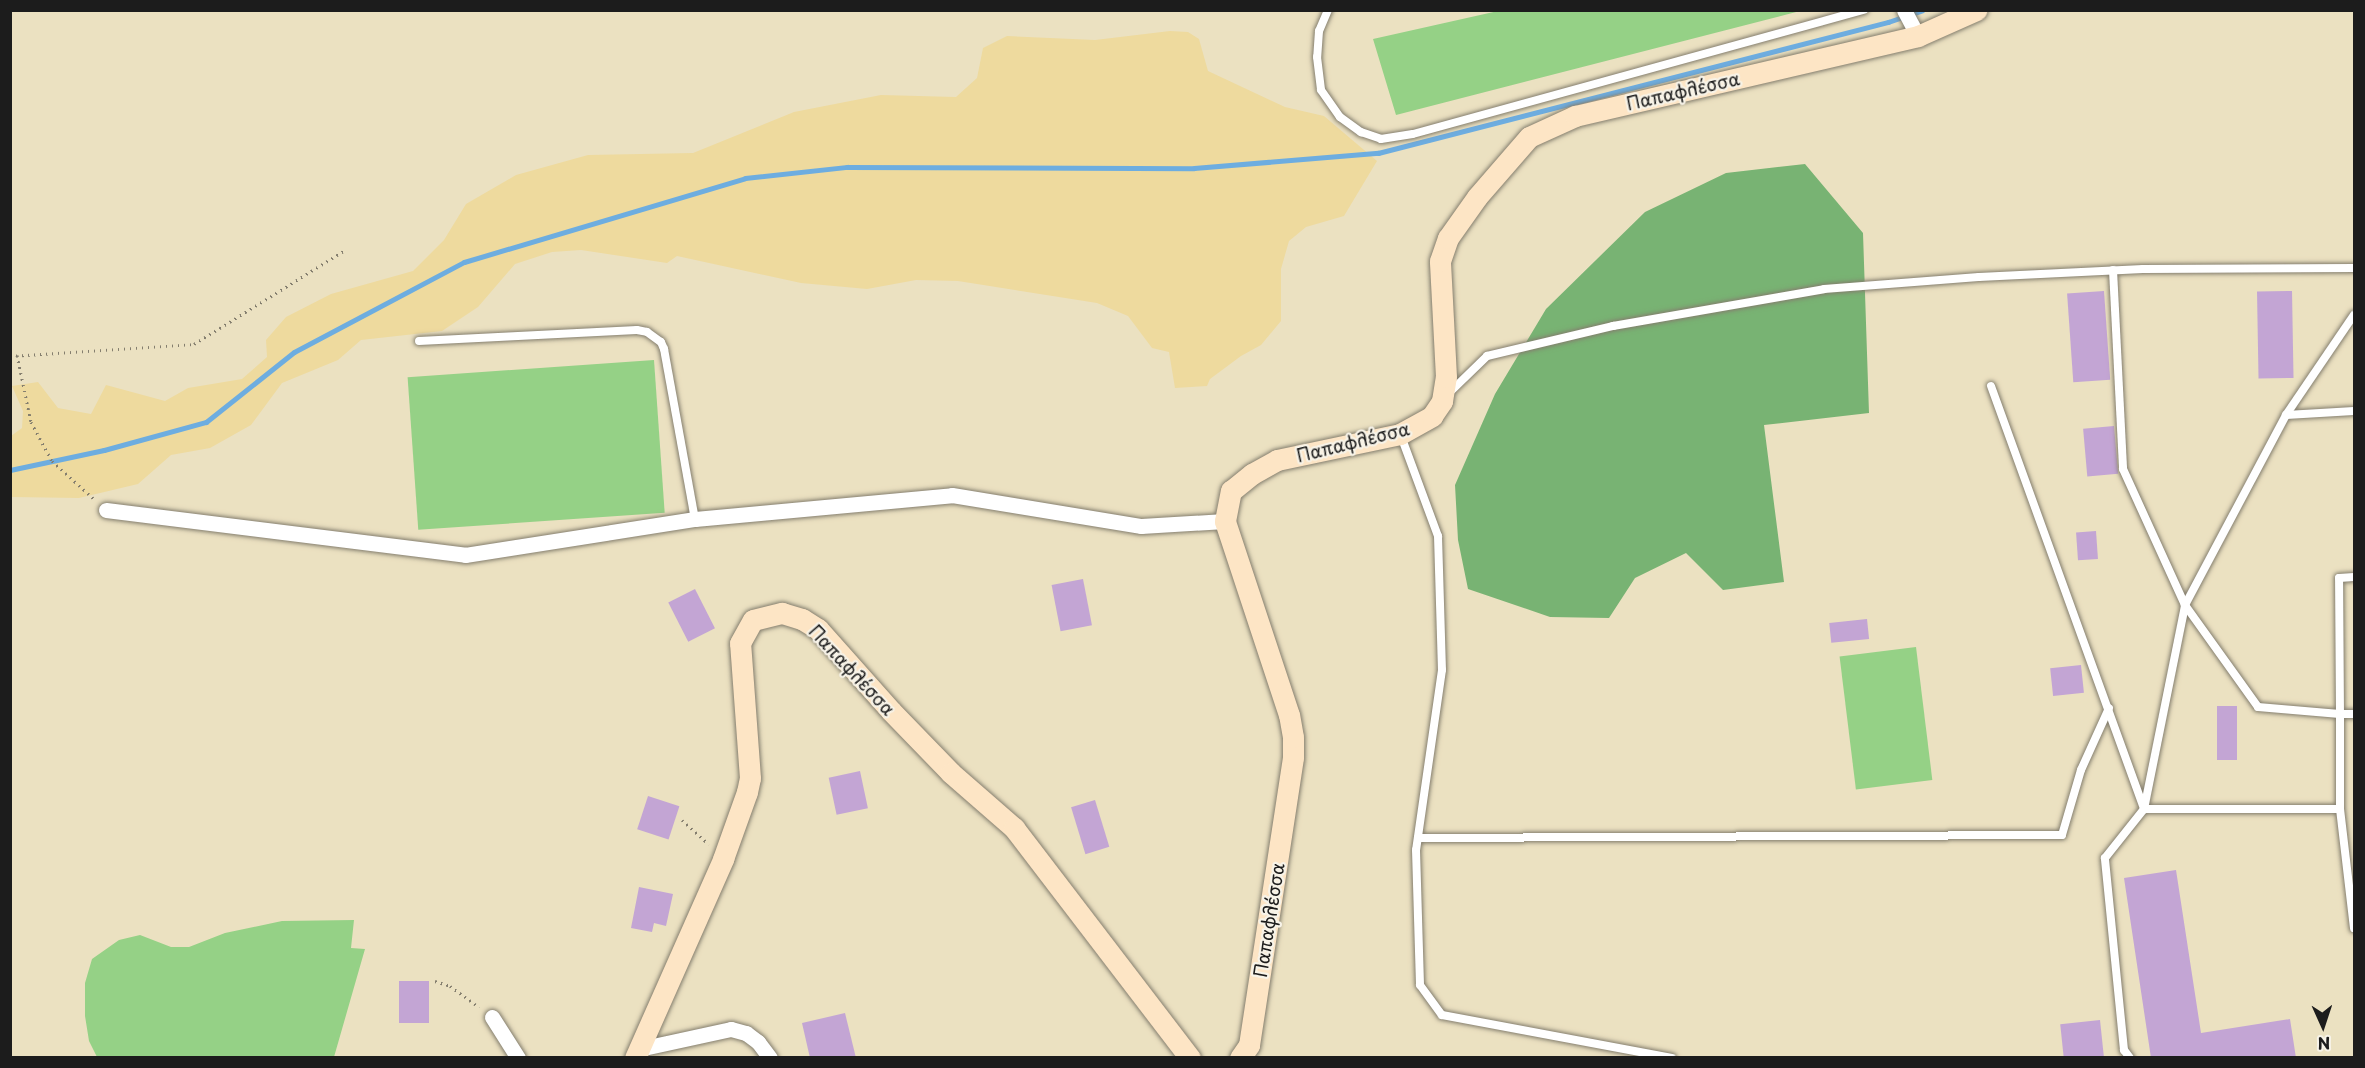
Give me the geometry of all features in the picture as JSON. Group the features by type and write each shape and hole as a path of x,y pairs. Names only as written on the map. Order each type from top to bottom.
{"street":[{"path":"1904,10 1915,31"},
{"name":"Παπαφλέσσα","path":"1240,1058 1250,1045 1293,757 1293,737 1289,715 1225,521 1231,491 1277,460 1400,434 1432,416 1442,401 1446,377 1440,261 1442,254 1448,238 1462,217 1529,137 1575,116 1915,31 1976,10"},
{"path":"106,510 465,555 695,519 952,495 1141,526 1225,521"},
{"name":"Παπαφλέσσα","path":"637,1053 723,859 747,792 750,778 740,643 753,620 782,613 802,619 819,629 891,711 951,773 1014,828 1190,1058"},
{"path":"492,1017 518,1058"},
{"path":"637,1053 731,1029 746,1033 758,1042 770,1058"}],"lane":[{"path":"1328,10 1319,32 1317,57 1321,90 1340,117 1361,132 1381,139 1413,134 1864,10"},
{"path":"1442,401 1487,356 1613,326 1824,289 1979,277 2113,270 2355,268"},
{"path":"2113,270 2123,469 2185,605 2258,707 2355,714"},
{"path":"2130,1058 2124,1050 2105,858 2144,809 2185,605 2286,415 2355,315"},
{"path":"419,341 637,330 655,337 664,349 695,519"},
{"path":"1991,386 2144,809"},
{"path":"2286,415 2355,411"},
{"path":"1400,434 1438,536 1442,670 1418,838 1419,985 1442,1015 1672,1058"},
{"path":"2354,925 2340,809 2339,578 2355,577"},
{"path":"1418,838 2062,835 2081,770 2109,708"},
{"path":"2144,809 2340,809"}],"path":[{"path":"10,356 194,345 345,250"},
{"path":"17,355 31,423 52,461 106,510"},
{"path":"682,820 709,845 711,851"},
{"path":"435,981 450,986 492,1017"}],"green space":[{"path":"1498,11 1800,11 1396,115 1373,39"},
{"path":"1805,164 1863,233 1869,413 1764,425 1784,582 1723,590 1686,553 1635,578 1609,618 1550,617 1468,589 1458,540 1455,485 1495,394 1546,309 1645,212 1726,173"},
{"path":"654,360 665,513 418,530 408,377"},
{"path":"1916,647 1932,780 1856,789 1840,656"},
{"path":"354,920 351,948 365,949 334,1057 97,1057 89,1041 85,1016 85,983 92,959 119,940 140,935 171,947 189,947 225,933 282,921"}],"sand":[{"path":"1170,31 1188,32 1199,39 1208,71 1285,107 1324,116 1377,161 1344,216 1306,227 1289,241 1281,269 1281,321 1261,345 1241,356 1210,379 1207,386 1175,388 1169,352 1152,348 1128,316 1097,303 958,281 916,280 867,289 801,283 677,256 667,263 581,250 552,252 515,264 478,307 442,331 361,340 338,360 282,383 251,425 210,448 171,455 138,484 79,498 11,497 11,436 22,428 23,411 12,386 38,382 58,408 91,414 106,385 165,401 188,388 242,379 267,357 266,340 286,317 331,294 413,271 444,240 466,204 516,175 588,155 693,153 794,112 881,95 956,97 977,78 983,48 1007,36 1095,40"}],"building":[{"path":"2104,291 2110,380 2073,382 2067,294"},
{"path":"2292,291 2294,378 2259,379 2257,292"},
{"path":"2114,426 2118,474 2087,477 2083,429"},
{"path":"2096,531 2098,559 2078,560 2076,532"},
{"path":"1083,579 1092,625 1061,631 1052,585"},
{"path":"695,589 715,628 688,642 668,603"},
{"path":"1867,619 1869,639 1831,643 1829,623"},
{"path":"2081,665 2084,693 2053,696 2050,668"},
{"path":"2217,706 2237,706 2237,760 2217,760"},
{"path":"860,771 868,808 837,815 829,778"},
{"path":"648,796 679,806 669,839 637,829"},
{"path":"1095,800 1109,847 1085,854 1071,807"},
{"path":"2176,870 2201,1033 2290,1019 2296,1058 2151,1058 2124,878"},
{"path":"639,887 673,894 666,926 654,923 652,932 631,928"},
{"path":"399,981 429,981 429,1023 399,1023"},
{"path":"845,1013 856,1058 810,1058 802,1023"},
{"path":"2100,1020 2104,1058 2064,1058 2060,1024"}],"waterway":[{"path":"10,470 104,450 206,422 294,352 464,262 745,178 847,167 1194,168 1378,153 1888,22 1922,10"}]}
